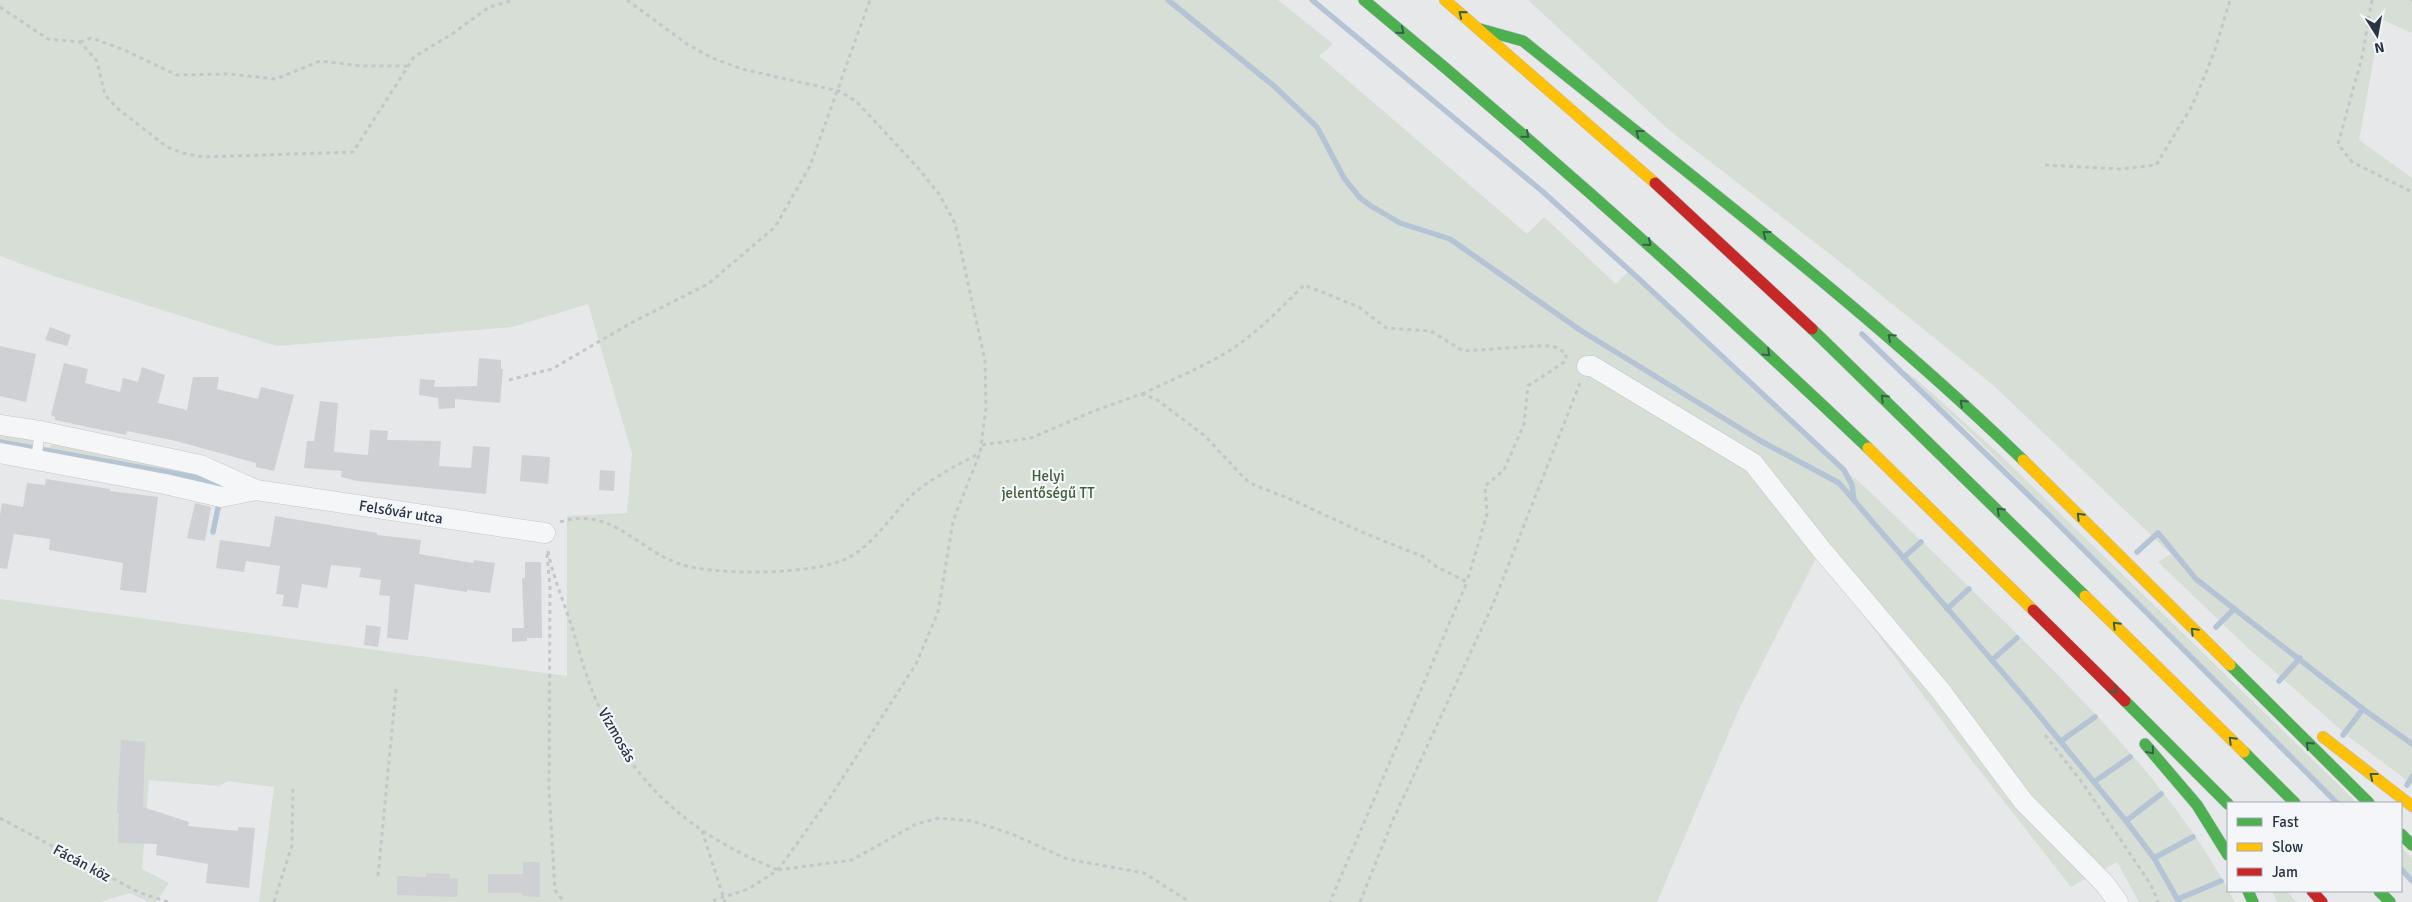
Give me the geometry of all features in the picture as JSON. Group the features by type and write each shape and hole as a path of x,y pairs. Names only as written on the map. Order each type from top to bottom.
{"highway":[{"path":"1364,0 1471,87 1670,262 1889,468 2227,803"},
{"path":"1445,0 1670,197 1853,367 2294,802"},
{"path":"1480,29 1523,41 1849,299 1941,381 2036,471 2229,666 2368,802"},
{"path":"2030,607 2113,706"},
{"path":"2229,666 2266,688 2294,712"},
{"path":"2316,730 2412,806"},
{"path":"2139,736 2197,805 2225,850"},
{"path":"2402,835 2412,844"},
{"path":"2313,892 2322,902"},
{"path":"2380,892 2390,902"}],"street":[{"path":"1587,366 1592,366 1753,463 1821,549 1940,690 2023,800 2104,883 2118,902"},
{"name":"Felsővár utca","path":"0,425 40,431 200,466 256,490 545,533"},
{"name":"Felsővár utca","path":"0,453 165,484 221,497 256,490"}],"lane":[{"path":"36,460 40,431"}],"path":[{"path":"80,42 97,61 105,95 117,108 166,147 204,157 354,152 414,57 452,34 489,7 514,0"},
{"path":"627,0 687,44 712,58 742,69 839,91 857,102 918,168 939,194 955,224 985,361 986,408 980,453 954,521 938,612 916,664 831,796 778,870 748,889 725,900 709,902"},
{"path":"509,380 552,369 631,323 708,284 775,226 810,166 839,91 870,0"},
{"path":"2045,166 2120,169 2156,165 2192,106 2214,53 2230,0"},
{"path":"2372,0 2362,57 2338,144 2352,162 2412,192"},
{"path":"0,7 48,39 80,42 91,38 177,75 228,74 276,79 320,61 362,66 407,66"},
{"path":"982,444 1031,438 1094,410 1141,394 1190,372 1229,350 1265,324 1304,285 1359,307 1386,328 1431,331 1463,351 1553,346 1566,353 1566,361 1528,386 1524,424 1504,470 1485,486 1487,514 1467,582 1330,902"},
{"path":"1360,902 1392,822 1493,604 1587,366"},
{"path":"1141,394 1156,400 1205,436 1244,479 1254,486 1288,498 1364,533 1424,557 1437,567 1467,582"},
{"path":"564,902 554,890 549,790 550,588 545,533 560,521 579,518 594,519 635,537 678,564 707,571 772,571 827,565 848,558 868,541 911,496 980,453"},
{"name":"Vízmosás","path":"545,533 549,556 581,656 601,710 617,741 650,788 702,831 749,858 778,870"},
{"path":"378,876 396,689"},
{"path":"2045,735 2084,785 2151,885 2158,902"},
{"path":"274,902 292,845 293,787"},
{"name":"Fácán köz","path":"0,818 138,892 168,902"},
{"path":"778,870 852,860 873,851 916,824 939,818 972,821 1012,834 1066,859 1144,873 1190,902"},
{"path":"702,831 725,900"}],"green space":[{"name":"Helyi jelentőségű TT","path":"0,0 1278,0 1333,44 1319,56 1527,234 1544,217 1616,284 1628,272 1843,472 1856,479 2022,639 2111,731 2165,795 2190,829 2214,865 2227,888 2227,892 2229,892 2235,902 2139,902 2117,862 2071,887 1966,753 1818,554 1739,709 1657,902 259,902 274,787 228,781 219,786 149,780 142,869 169,883 156,902 149,902 130,893 100,902 0,902 0,599 567,676 567,516 627,513 632,454 588,304 512,327 277,346 51,275 0,256"},
{"path":"1528,0 2412,0 2412,33 2381,19 2359,140 2412,178 2412,784 2349,737 2249,649 2158,562 2171,554 1993,385 1835,258 1669,130"},
{"path":"1900,369 1915,378 1996,451 2356,802 2339,802 1968,430"},
{"path":"0,431 17,433 27,437 34,444 34,450 0,449"},
{"path":"58,442 215,478 225,482 227,490 46,452 51,445"},
{"path":"2402,848 2412,858 2412,878 2402,868"},
{"path":"2272,892 2287,892 2297,902 2277,902"}],"building":[{"path":"50,327 71,335 67,346 45,340"},
{"path":"0,346 36,354 26,402 0,396"},
{"path":"479,358 501,360 501,369 503,369 500,403 455,399 455,408 439,409 438,398 419,395 420,379 435,380 434,387 477,386"},
{"path":"64,363 88,369 85,383 120,392 123,378 138,382 142,367 165,375 158,403 187,410 193,377 219,377 217,389 258,399 261,387 294,395 274,471 256,467 256,463 176,441 127,431 126,435 55,420 55,417 51,415"},
{"path":"320,401 338,403 334,452 368,455 370,430 388,431 387,440 441,441 439,466 471,468 473,446 490,447 486,494 357,481 341,477 342,471 304,468 307,441 314,441"},
{"path":"522,455 550,457 548,484 520,481"},
{"path":"600,470 615,471 614,491 599,490"},
{"path":"46,479 110,489 110,491 158,497 146,593 120,590 123,563 49,550 50,539 14,534 7,569 0,568 0,515 2,503 23,507 27,483 45,485"},
{"path":"195,503 211,507 205,541 187,538"},
{"path":"275,516 377,533 377,535 421,540 419,554 473,563 474,560 495,563 490,593 467,590 467,592 415,584 408,640 387,638 390,596 379,595 381,580 359,577 361,568 331,565 327,588 302,584 298,608 282,606 284,595 276,594 280,566 246,561 244,572 216,568 220,540 270,547"},
{"path":"525,562 541,562 542,638 527,638 527,641 512,642 512,628 524,628 522,578 525,578"},
{"path":"366,625 381,627 378,647 364,645"},
{"path":"121,740 145,742 143,807 189,822 188,826 238,831 238,827 255,828 249,888 206,883 208,864 156,855 157,844 118,843 119,813 117,813"},
{"path":"523,862 540,862 540,897 522,896 522,893 488,893 488,874 523,874"},
{"path":"426,873 450,874 450,878 458,879 457,897 397,895 397,876 426,877"}],"waterway":[{"path":"1168,0 1274,86 1317,127 1344,178 1360,198 1371,206 1400,223 1450,239 1580,330 1759,440 1839,483 2028,702 2126,821 2154,858 2179,902"},
{"path":"1312,0 1542,191 1638,278 1844,470 1852,485 1854,500"},
{"path":"1862,334 2046,512 2336,802"},
{"path":"0,442 193,477 219,484 222,487 221,493"},
{"path":"213,532 219,503"},
{"path":"2137,552 2158,533 2196,579 2363,709 2412,744"},
{"path":"1903,558 1921,542"},
{"path":"1947,609 1969,589"},
{"path":"2216,627 2234,609"},
{"path":"1992,660 2017,638"},
{"path":"2279,681 2300,658"},
{"path":"2343,735 2363,709"},
{"path":"2061,741 2095,717"},
{"path":"2094,782 2130,757"},
{"path":"2407,785 2412,777"},
{"path":"2126,821 2161,794"},
{"path":"2154,858 2193,837"},
{"path":"2402,870 2412,881"},
{"path":"2178,899 2221,881"}],"traffic: fast":[{"path":"1364,0 1620,220 1868,448"},
{"path":"1480,29 1523,41 1841,297 1903,350 2023,460"},
{"path":"1812,329 2085,596"},
{"path":"2230,665 2368,802"},
{"path":"2125,701 2227,803"},
{"path":"2145,744 2197,805 2227,853"},
{"path":"2244,752 2294,802"},
{"path":"2402,835 2412,845"},
{"path":"2248,892 2253,902"},
{"path":"2380,892 2390,902"}],"traffic: slow":[{"path":"1445,0 1655,183"},
{"path":"1868,448 2033,610"},
{"path":"2023,460 2230,665"},
{"path":"2085,596 2244,752"},
{"path":"2323,737 2412,806"}],"traffic: jam":[{"path":"1655,183 1812,329"},
{"path":"2033,610 2125,701"},
{"path":"2313,892 2322,902"}]}
